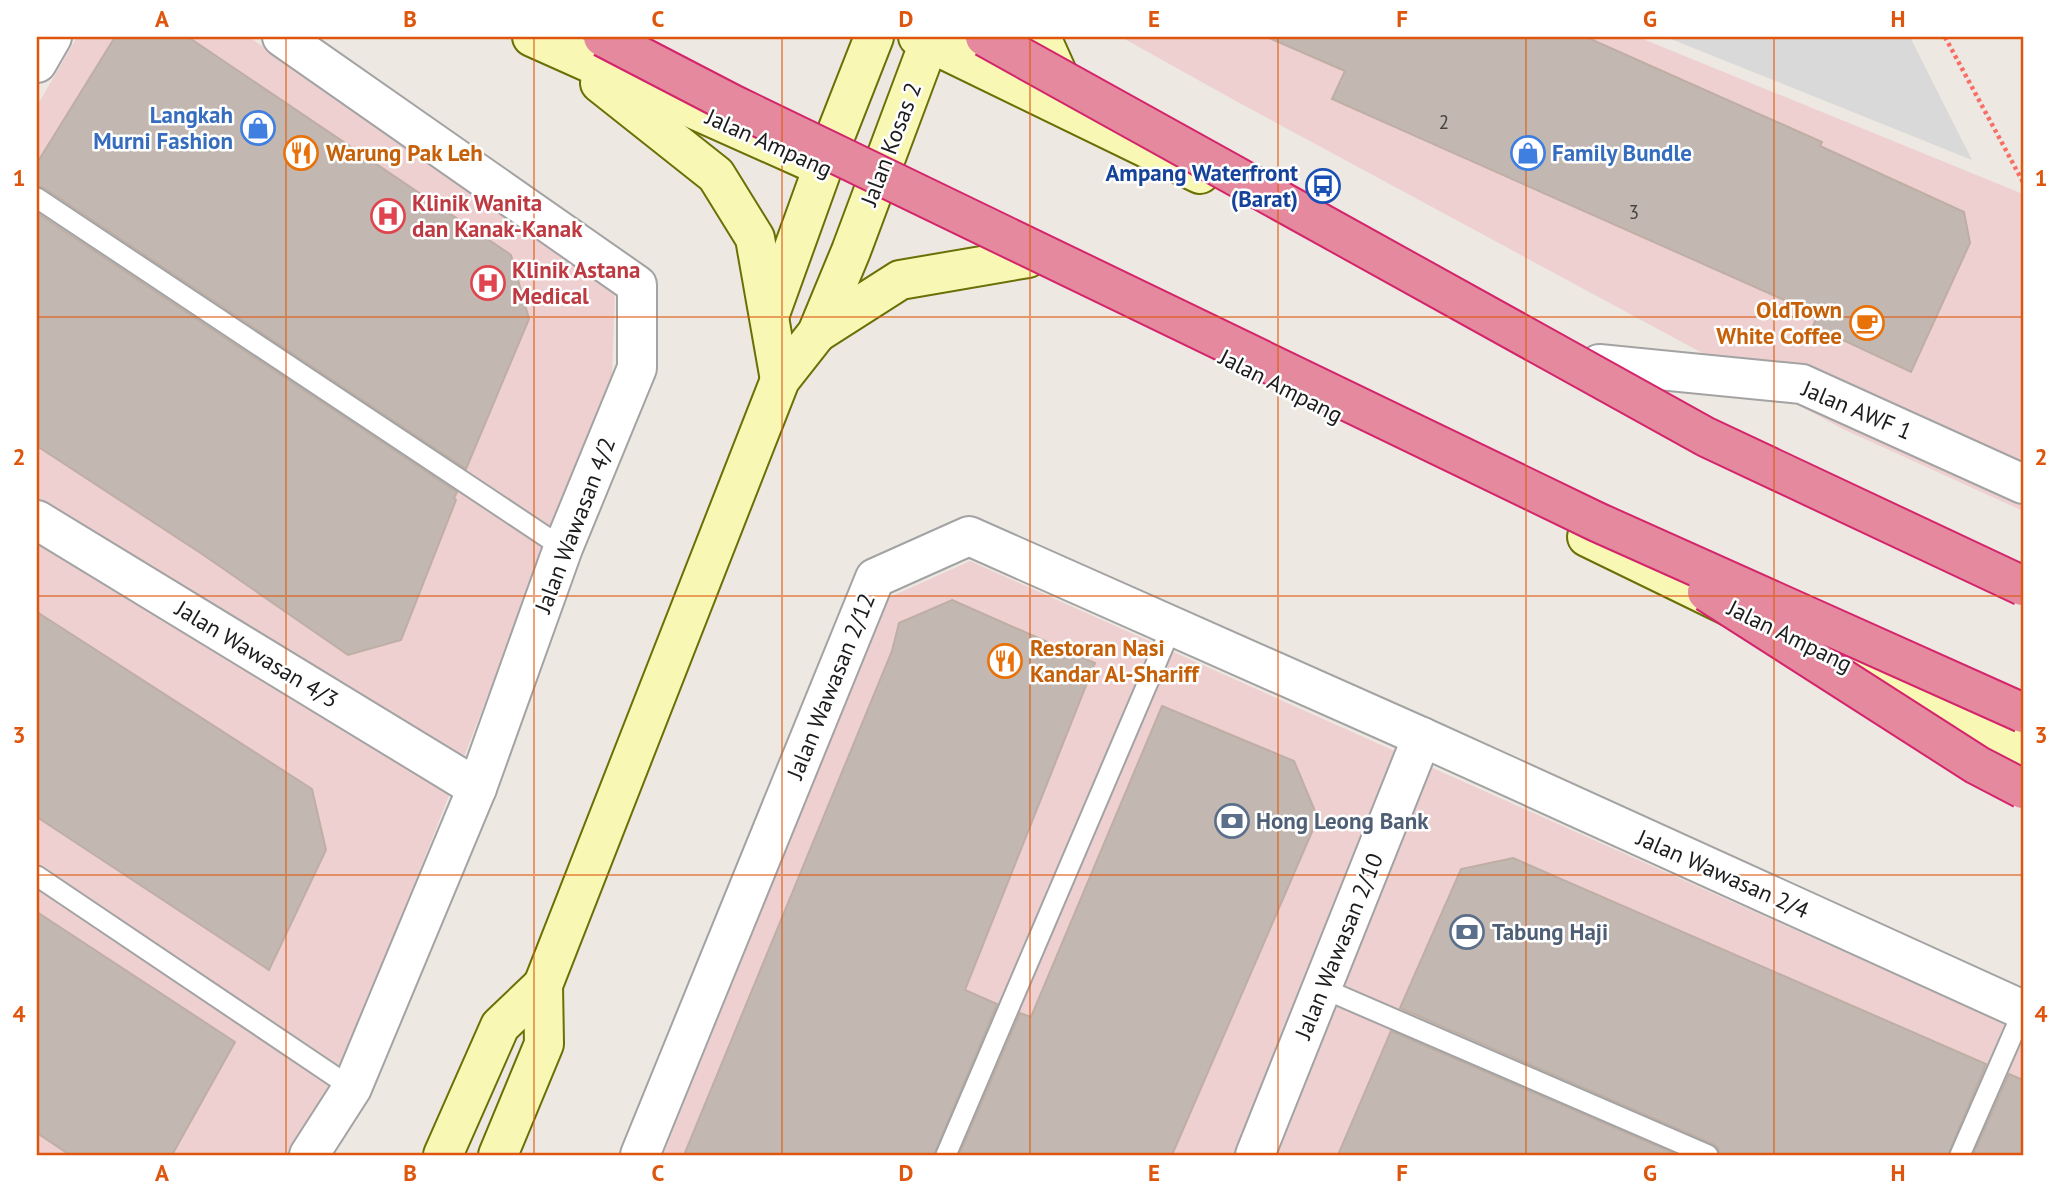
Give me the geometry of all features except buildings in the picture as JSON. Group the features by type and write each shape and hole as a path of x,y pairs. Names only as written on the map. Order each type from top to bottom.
{"highway":[{"path":"603,37 745,110 1597,522 2023,713"},
{"path":"985,37 1706,437 2023,588"},
{"path":"1597,522 1977,765 2023,789"}],"main road":[{"path":"769,316 874,37"},
{"path":"1041,37 1077,116"},
{"path":"926,39 1077,116 1598,364 2023,588"},
{"name":"Jalan Kosas 2","path":"817,333 874,189 926,39"},
{"path":"545,43 716,175 755,238 780,380"},
{"name":"Jalan Ampang","path":"545,43 1028,258 1328,410 2023,750"},
{"path":"498,1155 544,1044 543,985 780,380 817,333 900,280 1028,258"},
{"path":"443,1155 500,1026 543,985"}],"street":[{"path":"37,63 52,37"},
{"name":"Jalan Wawasan 4/2","path":"282,37 637,285 637,368 563,548 477,788 352,1088 309,1155"},
{"name":"Jalan AWF 1","path":"1598,364 1802,384 2023,484"},
{"name":"Jalan Wawasan 4/3","path":"37,520 477,788"},
{"name":"Jalan Wawasan 2/12","path":"640,1155 874,578 969,536 1422,737"},
{"name":"Jalan Wawasan 2/10","path":"1255,1155 1422,737"},
{"name":"Jalan Wawasan 2/4","path":"1422,737 2023,1010"}],"lane":[{"path":"37,198 563,548"},
{"path":"946,1155 1172,626"},
{"path":"37,876 352,1088"},
{"path":"1322,988 1708,1155"},
{"path":"1960,1155 2023,1010"}],"path":[{"path":"1945,37 2023,181"}],"shaded area":[{"path":"77,37 249,37 615,292 612,377 344,1065 288,1155 37,1155 37,106"},
{"path":"1121,37 1638,37 2023,194 2023,511 1843,429"},
{"path":"1666,37 1910,37 1972,160 1763,76"},
{"path":"970,561 2023,1032 2023,1155 663,1155 888,598"}],"place":[{"name":"Langkah Murni Fashion","path":"258,128"},
{"name":"Warung Pak Leh","path":"301,153"},
{"name":"Family Bundle","path":"1528,153"},
{"name":"Ampang Waterfront (Barat)","path":"1323,186"},
{"name":"Klinik Wanita dan Kanak-Kanak","path":"388,216"},
{"name":"Klinik Astana Medical","path":"488,283"},
{"name":"OldTown White Coffee","path":"1867,323"},
{"name":"Restoran Nasi Kandar Al-Shariff","path":"1005,661"},
{"name":"Hong Leong Bank","path":"1232,821"},
{"name":"Tabung Haji","path":"1467,932"}]}
